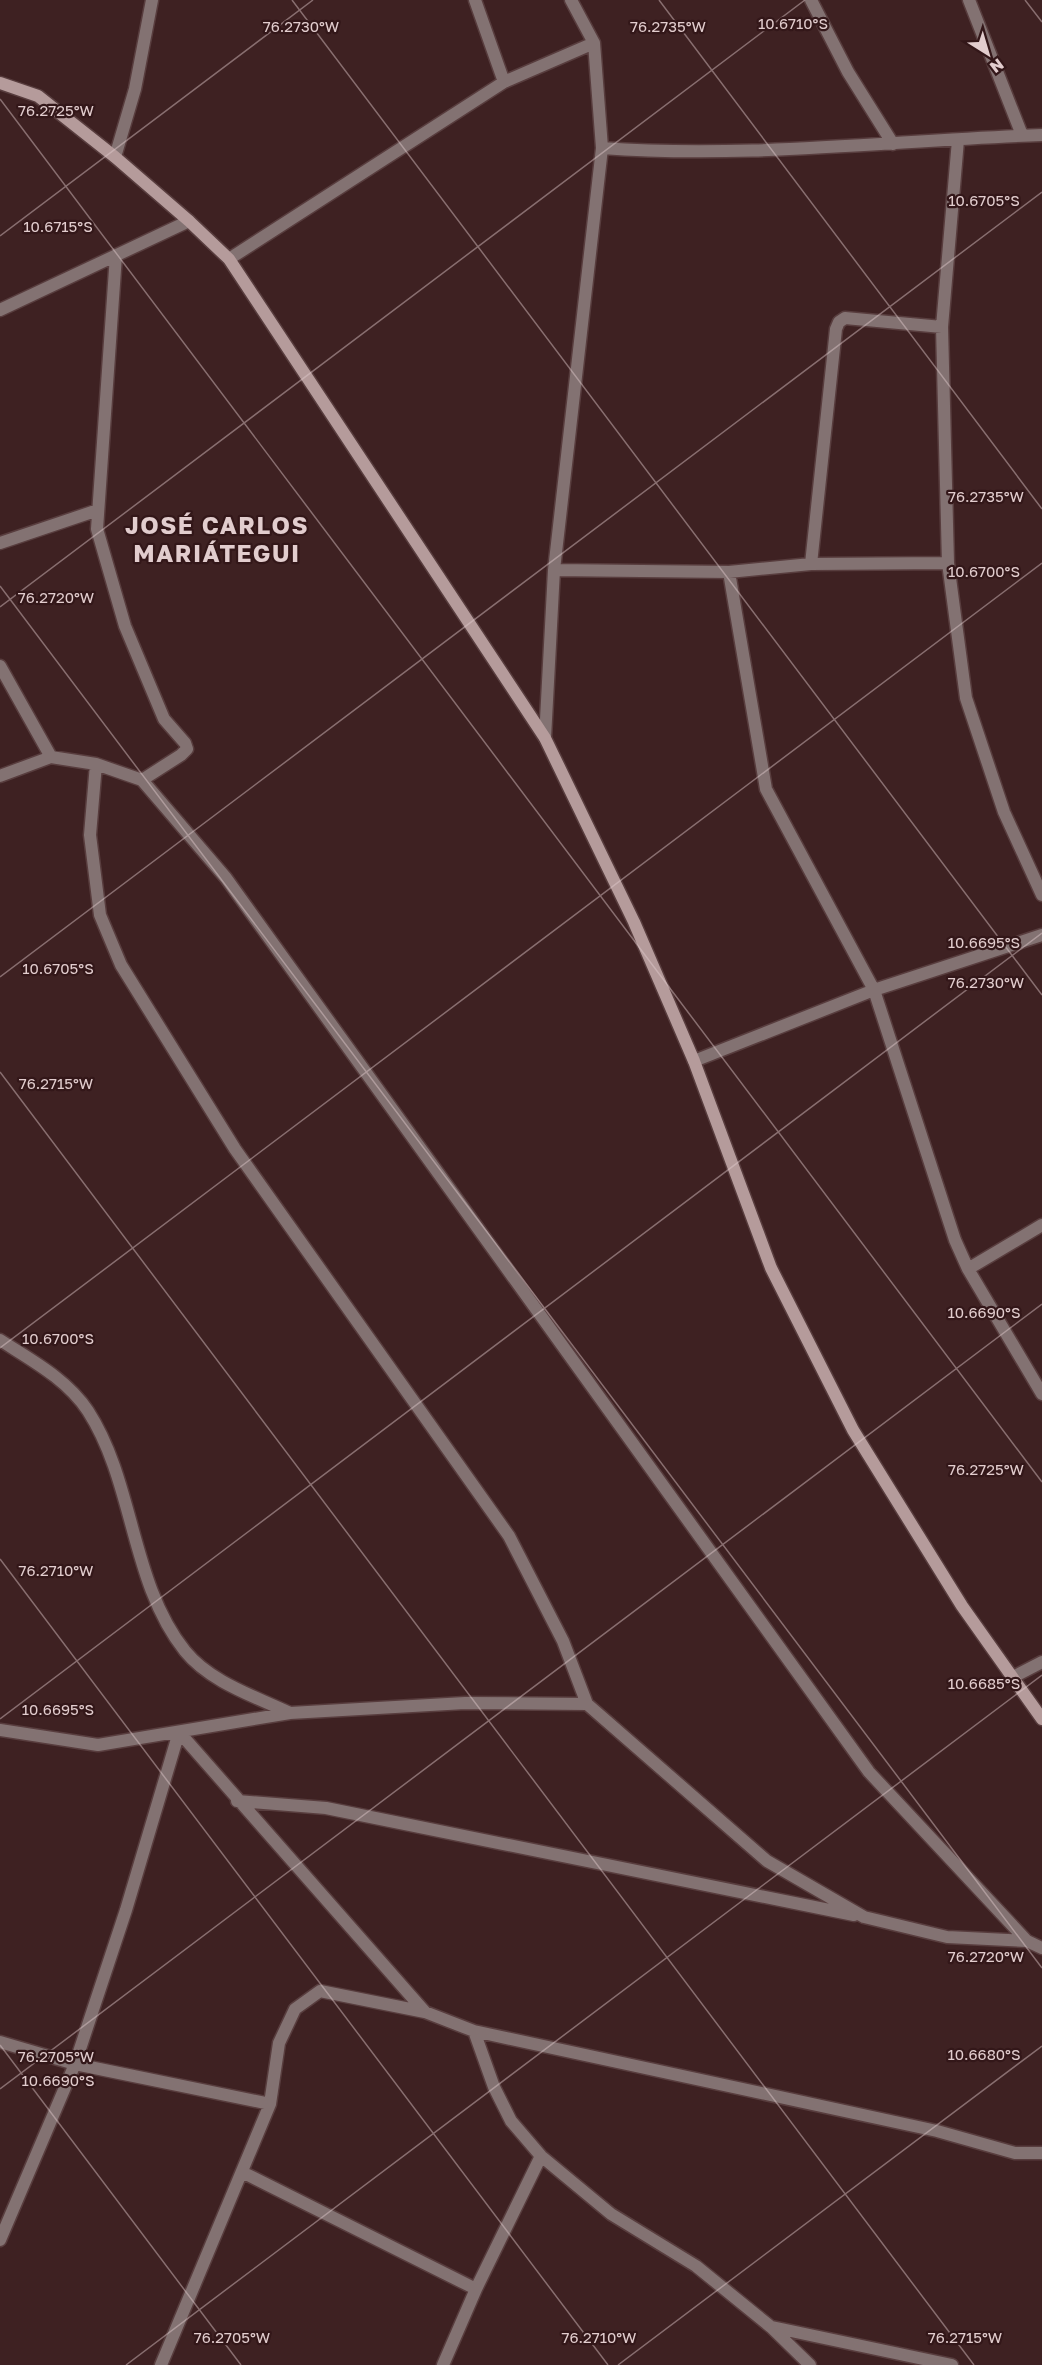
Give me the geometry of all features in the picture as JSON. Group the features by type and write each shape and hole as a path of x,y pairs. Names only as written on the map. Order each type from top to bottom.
{"main road":[{"path":"0,83 38,96 115,157 229,259 545,738 634,922 694,1061 771,1268 853,1430 962,1606 1042,1719"}],"street":[{"path":"115,157 135,89 152,0"},
{"path":"475,0 504,82"},
{"path":"545,738 554,570 603,148 594,43 571,0"},
{"path":"811,0 849,72 893,144"},
{"path":"969,0 1022,135"},
{"path":"229,259 504,82 594,43"},
{"path":"603,148 662,153 893,144 1042,135"},
{"path":"958,140 942,327 948,563 966,698 1004,812 1042,895"},
{"path":"0,310 189,221"},
{"path":"116,255 97,529 125,626 164,720 187,746 185,753 142,780"},
{"path":"811,564 836,329 839,322 845,318 942,327"},
{"path":"0,543 98,510"},
{"path":"554,570 729,572 811,564 948,563"},
{"path":"729,572 766,789 874,990 955,1240 968,1269 1042,1394"},
{"path":"0,666 51,757"},
{"path":"0,776 51,757 96,764 142,780 226,878 869,1772 1027,1941 1042,1948"},
{"path":"96,764 91,847 100,915 121,965 235,1149 509,1536 563,1641 588,1704 767,1861 864,1917"},
{"path":"694,1061 874,990 1042,935"},
{"path":"968,1269 1042,1225"},
{"path":"0,1340 53,1374 87,1411 112,1460 156,1604 184,1651 207,1673 290,1713"},
{"path":"1013,1677 1042,1662"},
{"path":"0,1730 98,1745 290,1713 465,1703 588,1704"},
{"path":"179,1732 237,1801 425,2012"},
{"path":"0,2240 75,2064 126,1910 179,1732"},
{"path":"237,1801 326,1808 864,1917 947,1937 1027,1941"},
{"path":"161,2365 270,2104 279,2043 295,2009 320,1991 425,2012 474,2031 937,2131 1015,2153 1042,2153"},
{"path":"474,2031 494,2087 512,2121 541,2156 611,2214 696,2266 771,2327 810,2365"},
{"path":"0,2042 75,2064 270,2104"},
{"path":"443,2365 476,2289 541,2156"},
{"path":"242,2172 476,2289"},
{"path":"771,2327 952,2365"}],"district":[{"name":"JOSÉ CARLOS MARIÁTEGUI","path":"217,540"}]}
